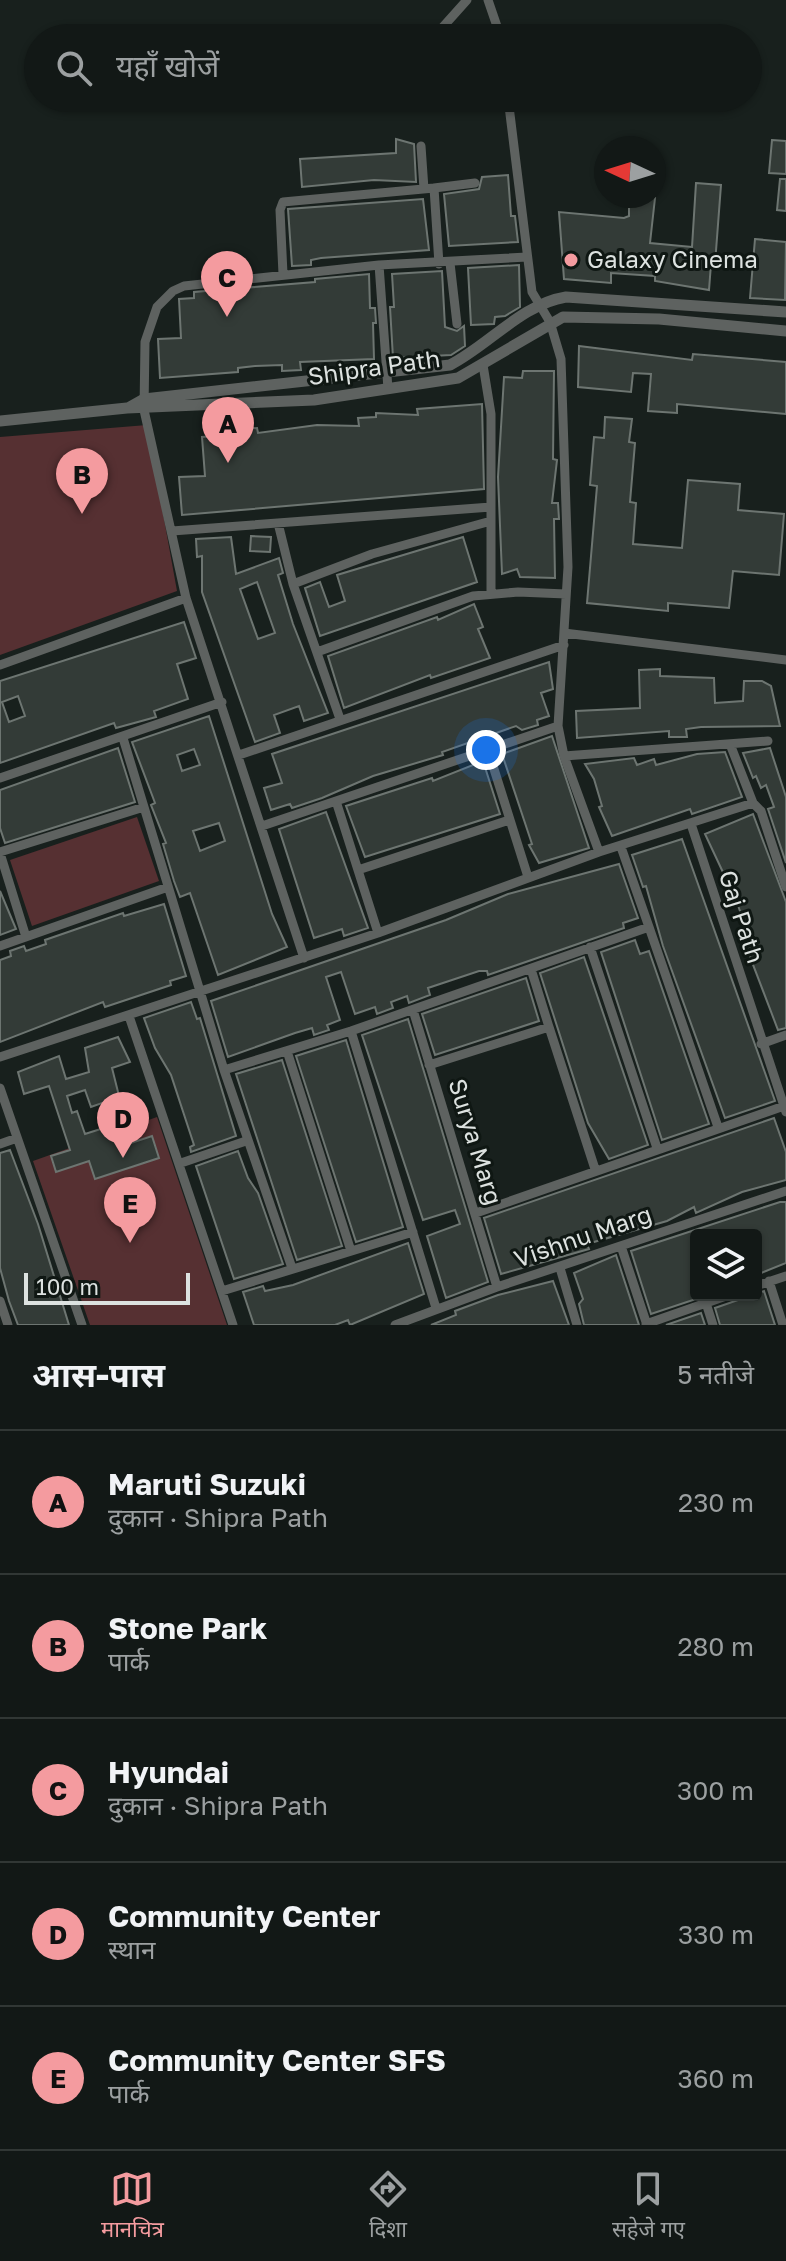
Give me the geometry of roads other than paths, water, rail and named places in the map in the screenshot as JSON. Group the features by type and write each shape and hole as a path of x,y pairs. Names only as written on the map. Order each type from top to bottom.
{"street":[{"path":"446,24 467,0"},
{"path":"488,0 496,24"},
{"path":"510,112 532,292 550,322 561,359 566,594 558,726 564,756 599,852"},
{"path":"421,146 457,324"},
{"path":"283,274 280,210 283,202 475,183"},
{"path":"304,958 186,598 144,405 145,342 157,307 173,291 184,286 379,265 527,257"},
{"path":"379,265 388,389"},
{"path":"144,405 450,365 477,351 539,303 566,297 786,312"},
{"name":"Shipra Path","path":"0,421 144,405 314,400 458,378 563,317 659,319 786,331"},
{"path":"483,365 491,414 491,594"},
{"path":"172,531 491,507"},
{"path":"293,584 372,554 491,521"},
{"path":"278,523 293,584 340,719"},
{"path":"317,652 473,596 566,594"},
{"path":"0,665 186,598"},
{"path":"564,633 786,660"},
{"path":"239,755 564,645"},
{"path":"0,778 222,702"},
{"path":"262,826 558,726"},
{"path":"123,738 246,1141 292,1268"},
{"path":"564,756 768,741"},
{"path":"730,744 753,803 761,811 786,887"},
{"path":"488,750 528,877"},
{"path":"336,801 378,933"},
{"path":"0,1057 304,958 599,852 753,803"},
{"path":"26,937 0,853 144,807"},
{"path":"358,870 509,820"},
{"name":"Gaj Path","path":"691,824 761,1044 785,1109"},
{"path":"621,847 718,1127"},
{"path":"0,946 168,887"},
{"path":"224,1070 351,1031 649,927"},
{"path":"590,947 657,1148"},
{"path":"531,969 595,1169"},
{"name":"Surya Marg","path":"413,1010 497,1287"},
{"path":"129,1016 233,1325"},
{"path":"429,1065 549,1027"},
{"path":"351,1031 436,1308"},
{"path":"761,1044 786,1035"},
{"path":"287,1051 351,1251"},
{"path":"0,1088 82,1325"},
{"path":"476,1213 718,1127 785,1109"},
{"path":"0,1144 17,1138"},
{"path":"181,1163 246,1141"},
{"name":"Vishnu Marg","path":"395,1325 497,1287 786,1191"},
{"path":"222,1291 413,1232"},
{"path":"621,1246 646,1325 712,1301"},
{"path":"560,1268 577,1325"},
{"path":"762,1284 786,1276"},
{"path":"769,1281 783,1325"},
{"path":"0,1301 8,1325"},
{"path":"706,1303 713,1325"}],"place":[{"name":"Galaxy Cinema","path":"571,260"},
{"name":"Hyundai","path":"227,317"},
{"name":"Maruti Suzuki","path":"228,463"},
{"name":"Stone Park","path":"82,514"},
{"name":"Community Center","path":"123,1158"},
{"name":"Community Center SFS","path":"130,1243"}]}
